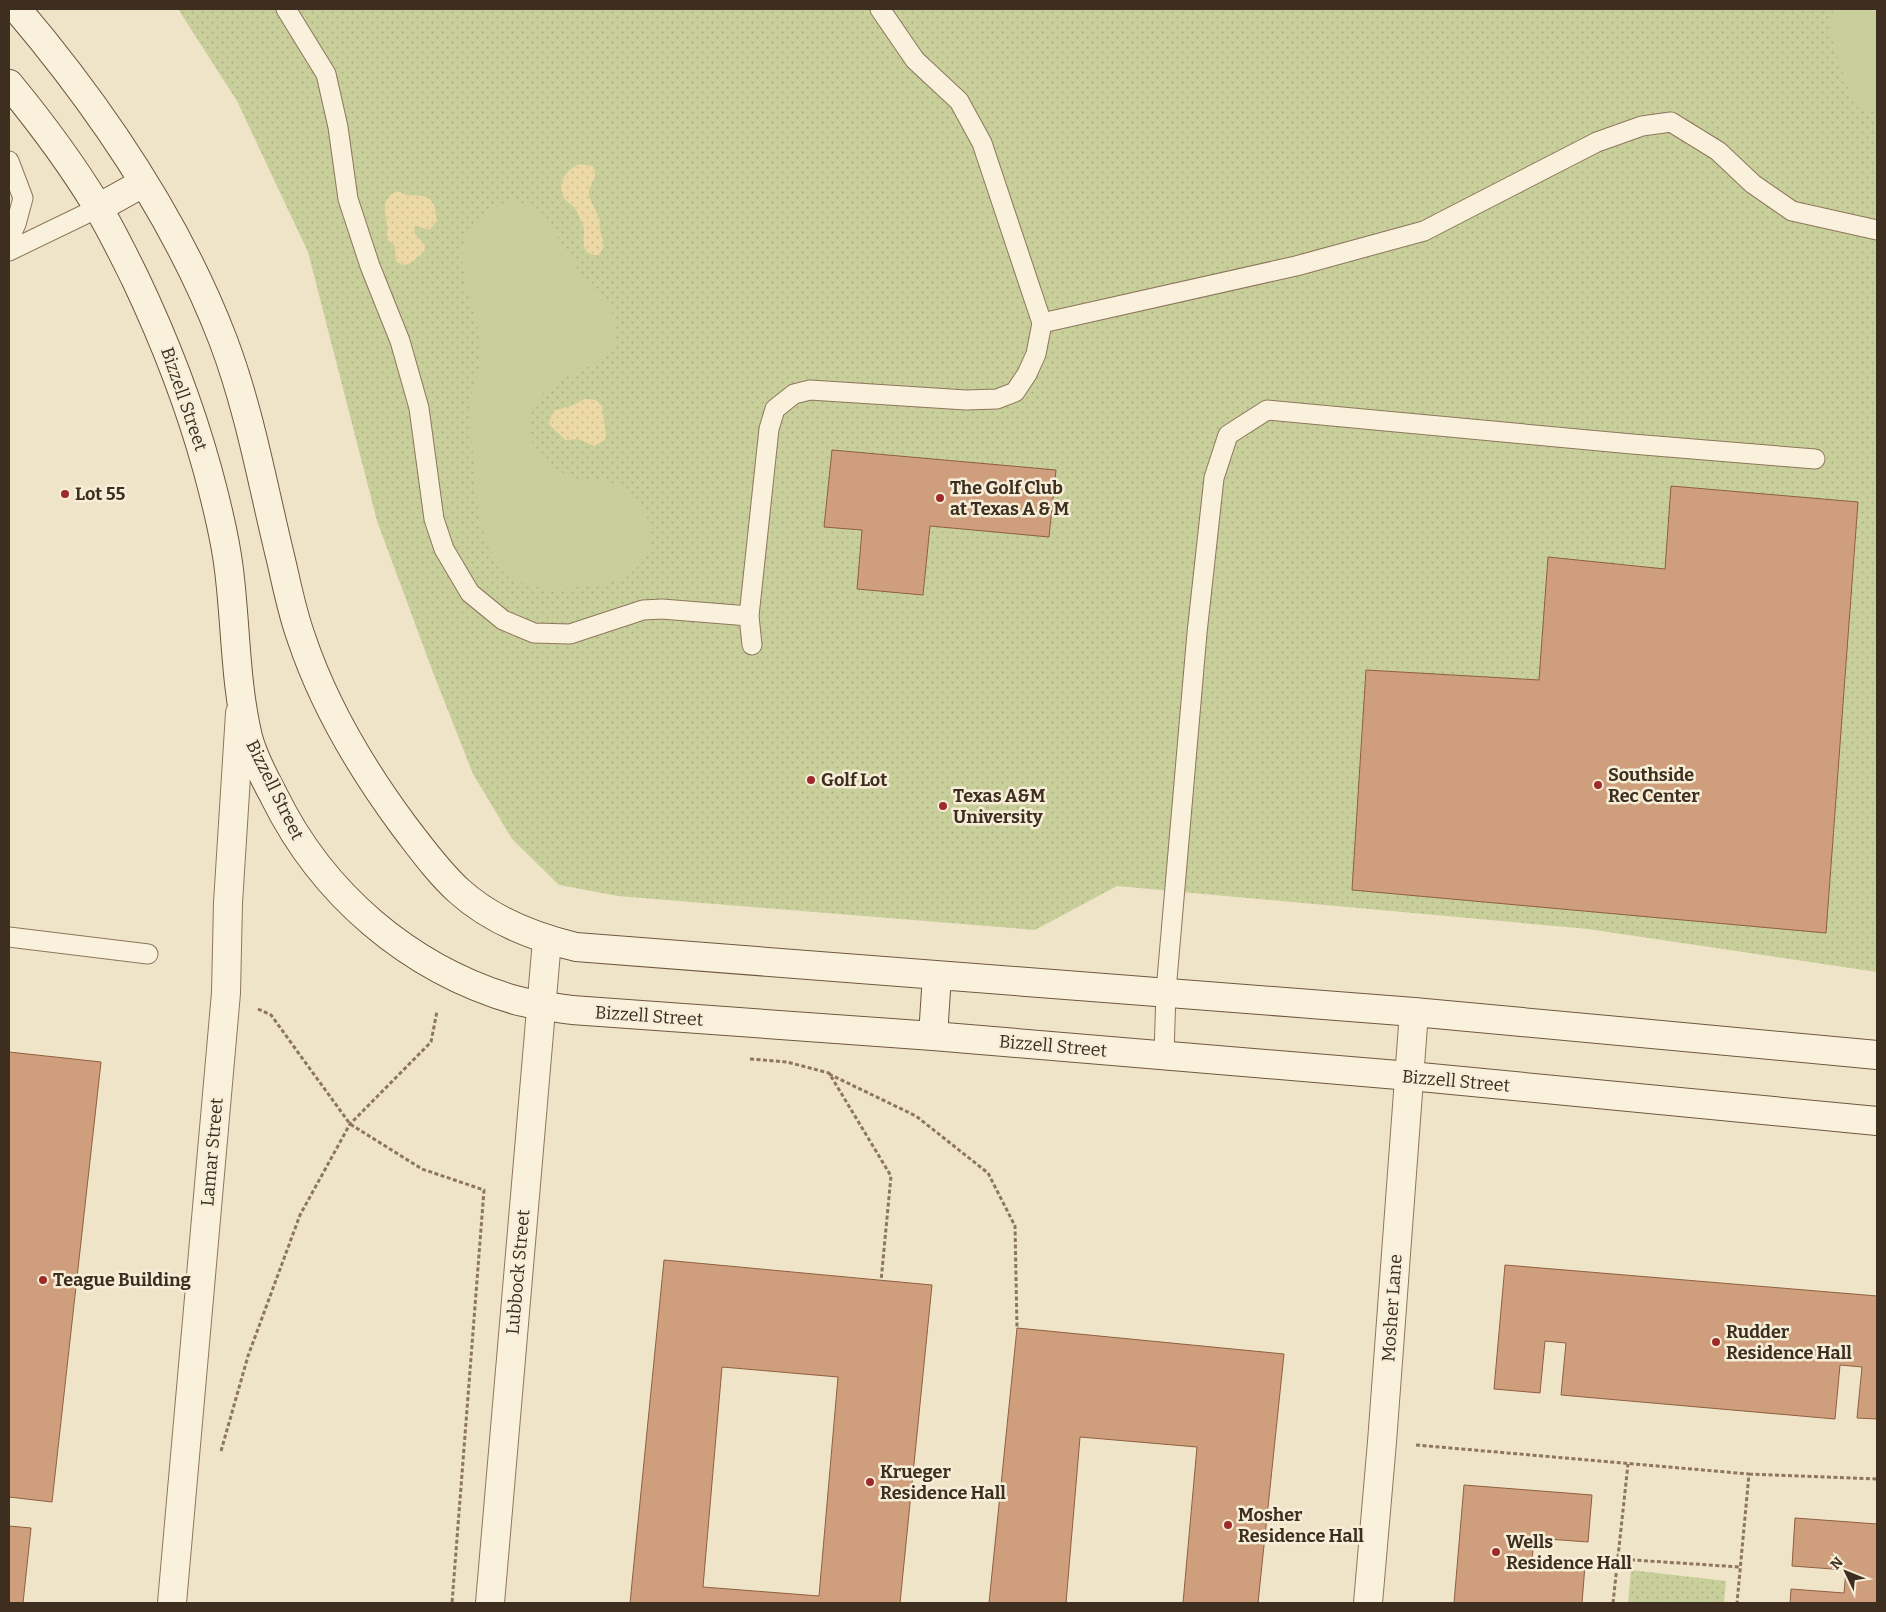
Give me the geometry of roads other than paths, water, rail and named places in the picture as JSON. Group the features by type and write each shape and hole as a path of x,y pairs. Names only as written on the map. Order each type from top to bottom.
{"street":[{"path":"16,9 48,46 85,94 166,220 202,290 223,340 233,370 259,464 300,635 323,695 378,790 444,876 475,904 517,927 547,940 576,947 1414,1012 1877,1055"},
{"name":"Bizzell Street","path":"9,84 69,162 98,208 124,256 165,343 206,465 220,518 229,569 240,701 249,742 281,812 300,844 346,899 372,923 423,960 490,992 540,1006 933,1036 1410,1076 1877,1121"},
{"path":"98,208 143,183"},
{"name":"Lamar Street","path":"172,1603 226,993 228,904 240,701"},
{"name":"Lubbock Street","path":"490,1603 547,940"},
{"path":"933,1036 937,975"},
{"name":"Mosher Lane","path":"1368,1603 1414,1012"}],"lane":[{"path":"286,9 326,74 338,126 348,200 370,266 400,341 419,408 434,519 444,549 470,593 503,620 534,634 570,634 643,610 662,609 749,616"},
{"path":"752,645 749,616 769,429 775,409 794,394 810,390 966,400 997,399 1015,392 1027,374 1036,354 1042,323 982,143 959,101 915,60 880,9"},
{"path":"1042,323 1296,266 1424,231 1597,142 1642,126 1671,122 1718,151 1753,184 1792,211 1877,230"},
{"path":"9,161 23,198 16,224 9,240"},
{"path":"9,251 98,208"},
{"path":"1164,1055 1166,992 1197,633 1214,478 1228,436 1268,410 1815,459"},
{"path":"9,937 148,954"}],"place":[{"name":"Lot 55","path":"65,494"},
{"name":"The Golf Club at Texas A & M","path":"940,498"},
{"name":"Golf Lot","path":"811,780"},
{"name":"Southside Rec Center","path":"1598,785"},
{"name":"Texas A&M University","path":"943,806"},
{"name":"Teague Building","path":"43,1280"},
{"name":"Rudder Residence Hall","path":"1716,1342"},
{"name":"Krueger Residence Hall","path":"870,1482"},
{"name":"Mosher Residence Hall","path":"1228,1525"},
{"name":"Wells Residence Hall","path":"1496,1552"}]}
